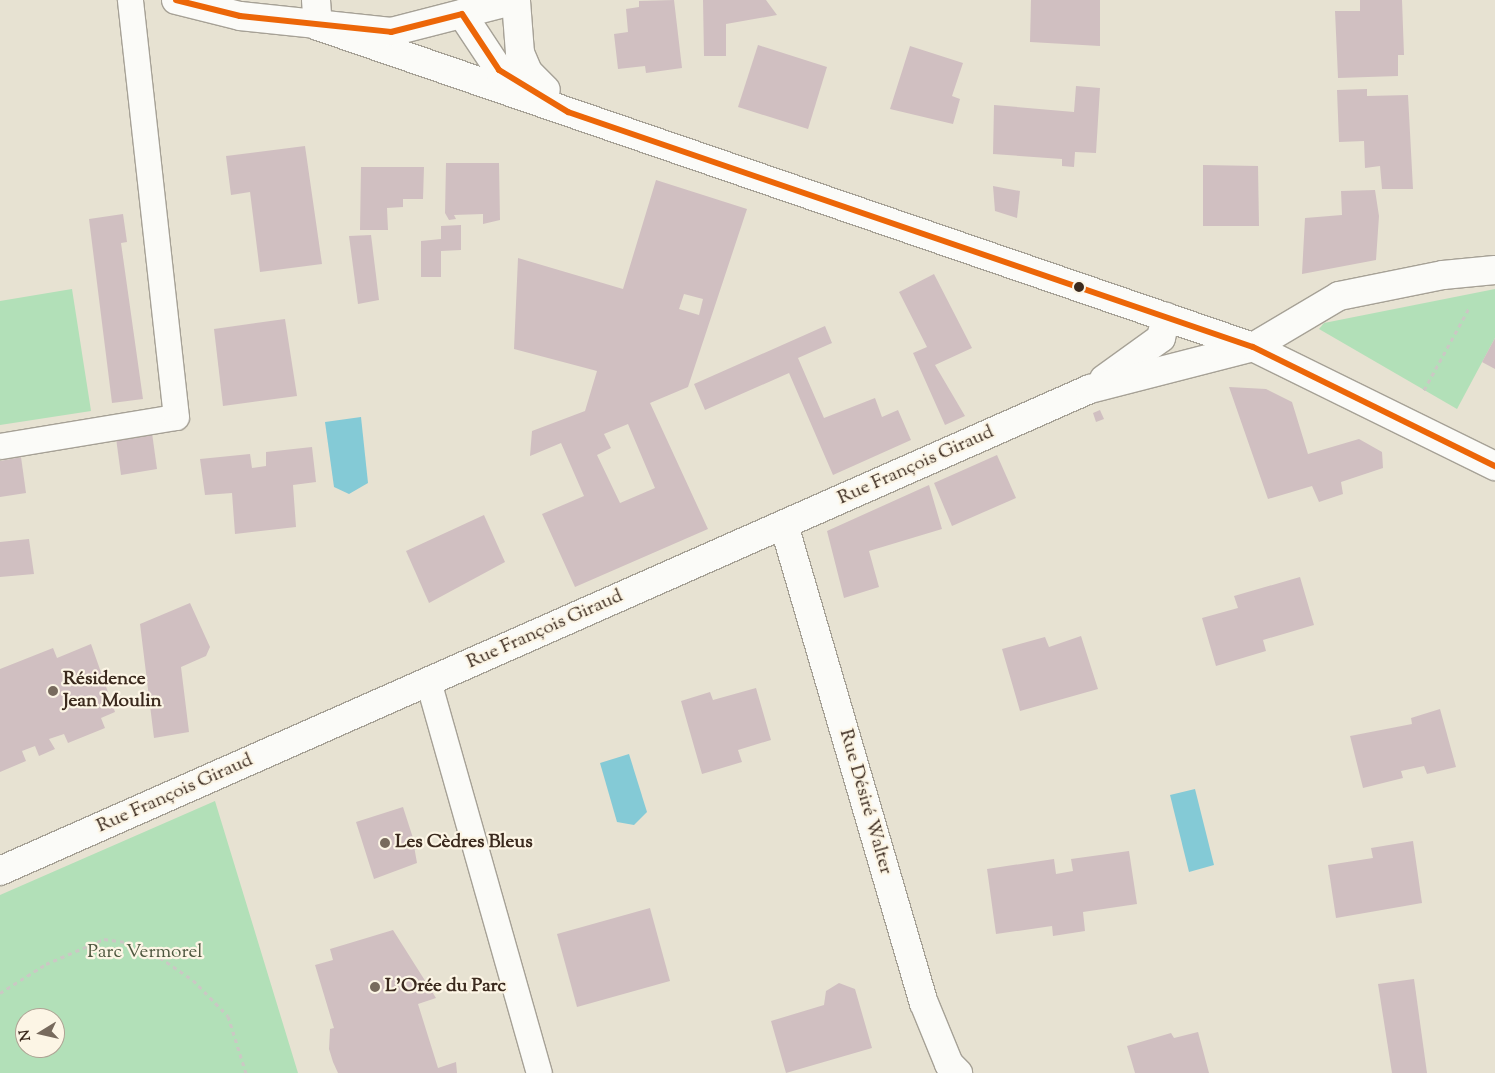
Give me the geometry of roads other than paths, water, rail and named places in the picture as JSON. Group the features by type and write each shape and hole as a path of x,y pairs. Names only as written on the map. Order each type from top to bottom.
{"street":[{"path":"176,0 240,16 317,13 391,32 516,0 520,53 528,72 568,112"},
{"path":"317,13 568,112 1253,347 1495,466"},
{"path":"462,14 499,70 568,112"},
{"name":"Rue François Giraud","path":"0,871 1090,389 1253,347 1339,296 1443,275 1493,270"},
{"name":"Rue François Giraud","path":"1090,389 1160,338 1166,317"},
{"name":"Rue Désiré Walter","path":"784,525 924,1003 949,1064 958,1073"}],"lane":[{"path":"0,446 176,417 130,0"},
{"path":"428,681 539,1073"}],"water":[{"path":"361,417 368,483 349,494 334,487 325,422"},
{"path":"629,754 647,812 634,825 617,822 600,763"},
{"path":"1195,789 1214,865 1189,872 1170,795"}],"place":[{"name":"Résidence Jean Moulin","path":"53,691"},
{"name":"Les Cèdres Bleus","path":"385,843"},
{"name":"L'Orée du Parc","path":"375,987"}],"park label":[{"name":"Parc Vermorel","path":"145,953"}]}
